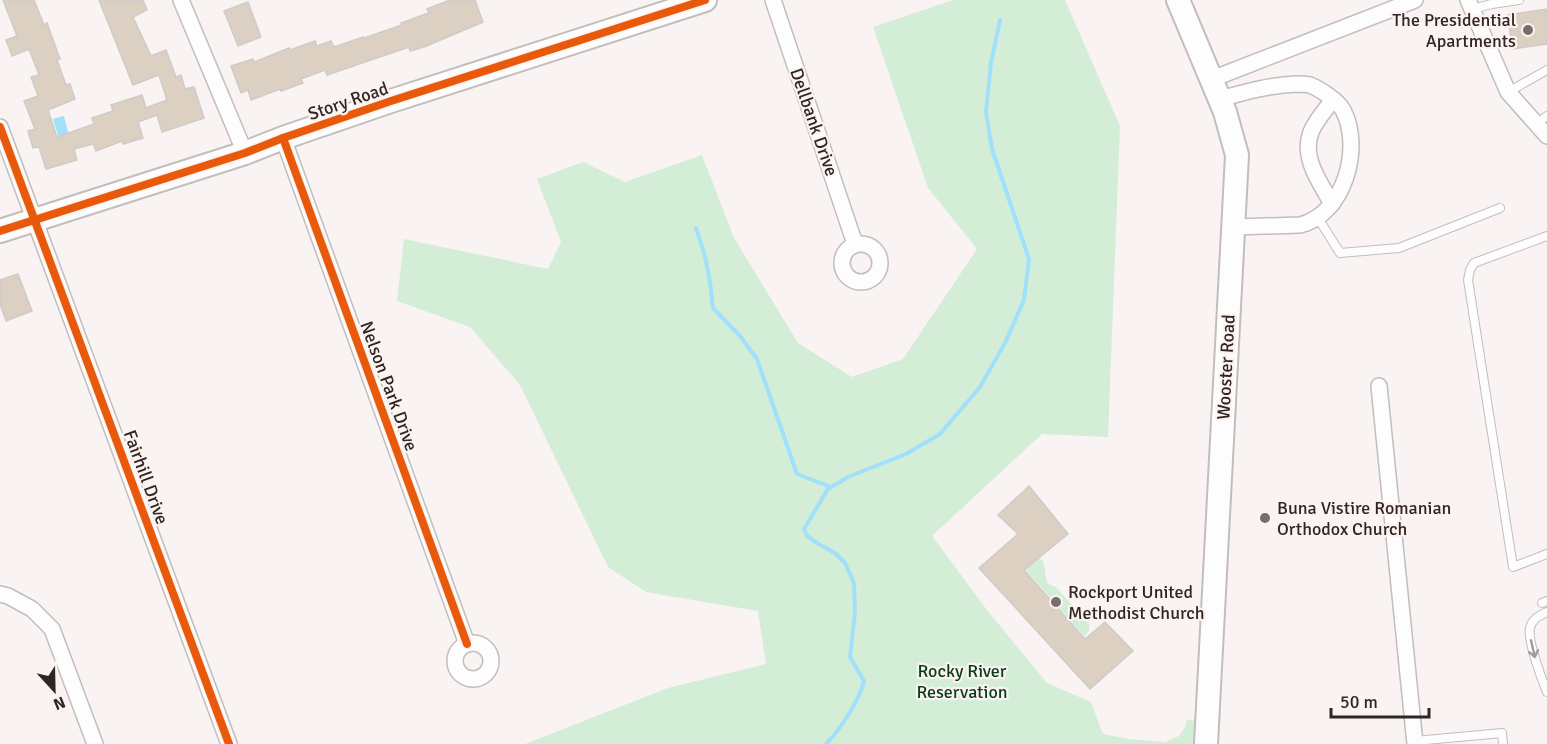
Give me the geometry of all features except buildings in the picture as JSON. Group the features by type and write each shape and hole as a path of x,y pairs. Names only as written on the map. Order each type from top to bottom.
{"street":[{"path":"181,0 245,153"},
{"name":"Story Road","path":"0,231 245,153 283,138 705,0"},
{"name":"Dellbank Drive","path":"773,0 855,244"},
{"name":"Wooster Road","path":"1178,0 1225,112 1237,155 1206,744"},
{"path":"1216,89 1415,0"},
{"path":"1470,4 1508,92 1541,120 1547,136"},
{"path":"1216,89 1308,84 1333,100 1342,109 1348,128 1351,151 1342,188 1332,204 1318,218 1300,225 1234,227"},
{"path":"1332,204 1312,168 1308,146 1311,132 1333,100"},
{"name":"Fairhill Drive","path":"0,127 229,744"},
{"name":"Nelson Park Drive","path":"283,138 467,645"},
{"path":"1379,386 1415,743"},
{"path":"0,594 9,596 32,609 52,629 95,744"}],"lane":[{"path":"1470,4 1519,0"},
{"path":"1508,92 1547,70"},
{"path":"1318,218 1340,253 1399,248 1500,208"},
{"path":"1547,236 1474,263 1468,280 1513,567 1547,554"},
{"path":"1547,612 1536,617 1530,627 1539,672 1547,692"},
{"path":"1415,743 1502,733 1503,744"}],"green space":[{"name":"Rocky River Reservation","path":"953,0 1065,0 1120,126 1108,437 1042,434 932,536 987,610 1047,683 1091,702 1103,734 1165,742 1179,736 1187,720 1204,721 1203,744 525,744 668,688 766,664 758,611 646,592 608,567 520,385 470,327 397,301 404,239 548,269 561,242 537,179 583,162 625,182 702,155 734,238 798,343 852,377 903,359 977,249 928,188 873,27"},
{"path":"1039,558 1042,560 1048,584 1056,587 1089,624 1089,631 1084,636 1025,569"}],"water":[{"path":"64,116 69,136 59,139 53,119"}],"waterway":[{"path":"826,744 848,715 864,681 850,657 855,612 854,583 845,563 835,553 807,536 804,529 828,489 848,477 906,454 940,434 980,387 1005,343 1024,300 1029,259 992,149 986,112 991,63 1000,20"},
{"path":"696,228 705,256 713,308 740,336 757,359 797,474 831,487"}],"cycle path":[{"path":"0,231 245,153 391,101 705,0"},
{"path":"0,127 229,744"},
{"path":"283,138 467,644"}],"place":[{"name":"The Presidential Apartments","path":"1528,30"},
{"name":"Buna Vistire Romanian Orthodox Church","path":"1265,518"},
{"name":"Rockport United Methodist Church","path":"1056,602"}]}
